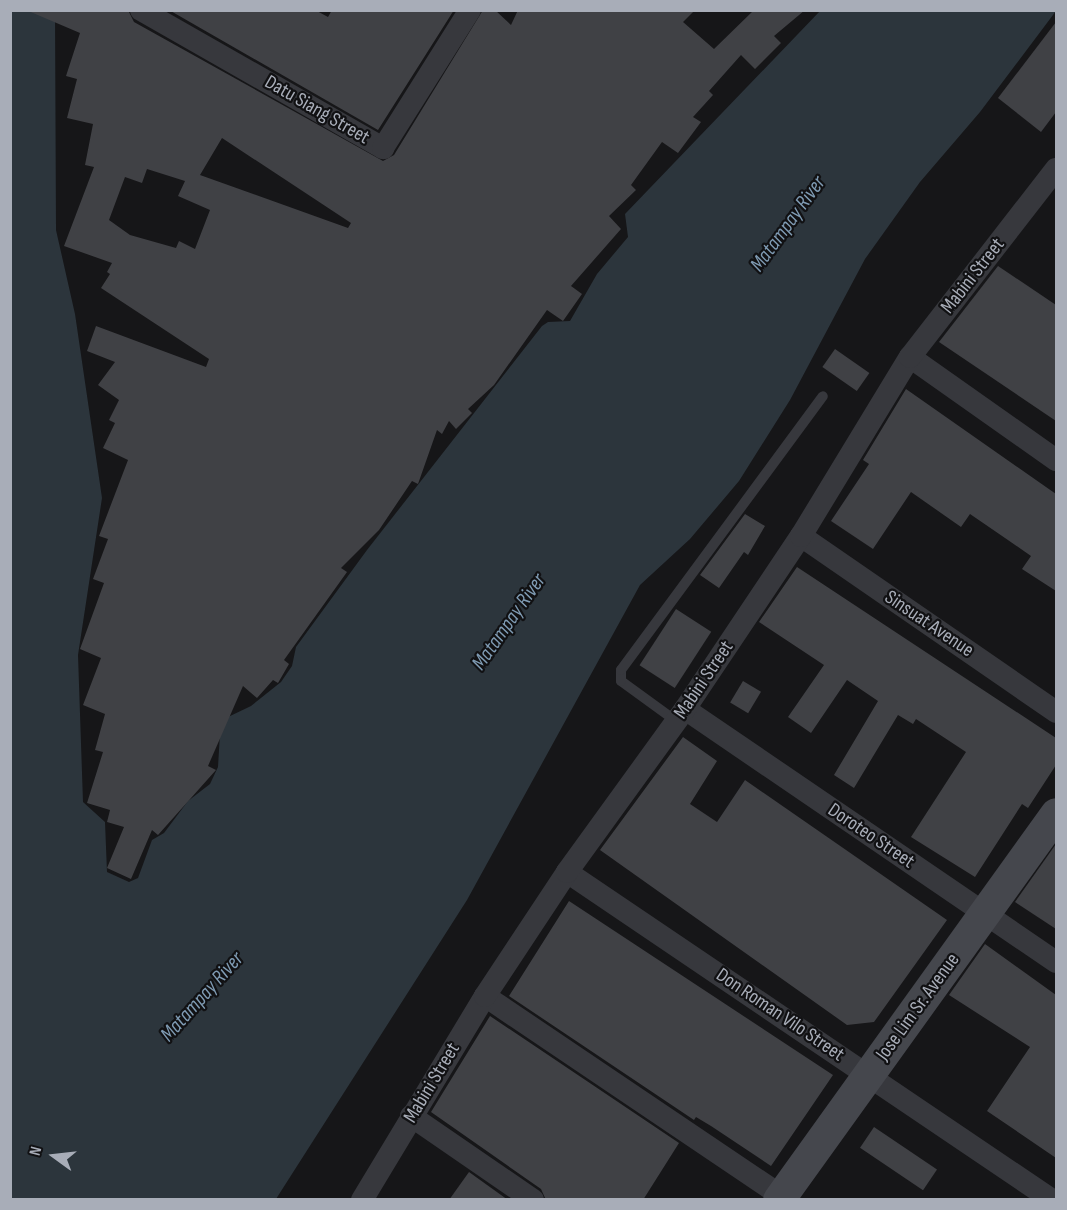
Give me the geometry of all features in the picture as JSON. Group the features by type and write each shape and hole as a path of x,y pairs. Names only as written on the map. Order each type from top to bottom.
{"main road":[{"name":"Jose Lim Sr. Avenue","path":"781,1198 1056,814"}],"street":[{"name":"Datu Siang Street","path":"141,10 383,148 470,10"},
{"name":"Mabini Street","path":"362,1200 485,996 567,872 681,715 801,536 910,357 1056,169"},
{"path":"910,357 1056,460"},
{"name":"Sinsuat Avenue","path":"801,536 1056,712"},
{"name":"Doroteo Street","path":"681,715 1056,962"},
{"name":"Don Roman Vilo Street","path":"567,872 1052,1200"},
{"path":"485,996 781,1198"},
{"path":"411,1116 533,1200"}],"lane":[{"path":"681,715 621,681 621,670 823,396"}],"water":[{"name":"Matampay River","path":"10,11 55,11 56,230 75,314 102,498 78,655 83,802 105,822 107,872 129,882 138,878 152,840 164,833 188,801 210,784 218,767 220,733 228,717 251,706 281,682 292,666 296,647 367,550 542,326 548,322 570,321 597,274 628,237 625,214 820,11 1056,11 980,112 920,182 865,259 790,400 739,481 690,539 640,585 467,900 276,1199 11,1199"}],"building":[{"path":"26,10 128,10 134,22 383,161 394,155 483,10 495,10 511,25 518,10 695,10 683,22 714,49 754,10 805,10 774,36 781,43 755,69 741,55 709,91 713,95 693,117 701,122 678,153 662,142 631,185 636,190 609,216 621,229 571,286 582,294 563,321 547,310 494,385 468,409 472,413 456,429 449,421 442,434 437,430 418,484 412,481 379,530 341,568 347,572 284,660 289,664 278,683 273,680 257,698 243,686 208,766 216,770 158,835 152,830 131,879 107,868 124,827 107,822 110,810 87,803 103,752 95,750 105,714 83,705 101,658 80,649 104,583 93,579 108,539 99,536 128,460 103,448 115,423 109,420 119,400 98,385 115,362 87,351 96,326 206,367 209,359 101,288 110,274 107,272 112,263 64,246 94,167 85,165 93,124 67,118 77,79 66,76 80,33","holes":["222,138 351,223 348,228 200,175","147,169 185,181 178,196 210,210 195,249 179,241 176,248 130,235 109,220 125,177 142,183"]},
{"path":"169,10 315,10 328,17 332,10 454,10 378,130"},
{"path":"1056,22 1056,112 1041,132 998,98"},
{"path":"998,266 1056,305 1056,421 939,342"},
{"path":"835,349 869,373 857,391 822,367"},
{"path":"906,389 1056,494 1056,591 1022,569 1031,556 970,514 961,527 911,492 873,549 831,521 869,464 863,460"},
{"path":"745,514 765,526 748,555 744,552 719,588 700,575"},
{"path":"797,567 1056,738 1056,765 1028,808 1022,804 975,877 911,837 966,752 916,719 913,724 898,715 854,788 834,775 878,701 847,680 811,733 788,717 824,665 759,622"},
{"path":"676,609 711,632 675,688 640,665"},
{"path":"743,681 761,692 748,713 730,702"},
{"path":"683,737 717,761 690,804 717,822 745,780 947,920 874,1022 847,1025 600,850"},
{"path":"1056,844 1056,929 1015,902"},
{"path":"569,901 833,1075 771,1166 696,1117 694,1120 509,996"},
{"path":"985,944 1056,995 1056,1158 987,1111 1030,1047 949,995"},
{"path":"490,1016 679,1143 643,1200 546,1200 541,1189 431,1112"},
{"path":"874,1127 937,1169 923,1190 860,1148"},
{"path":"469,1172 508,1200 449,1200"}]}
